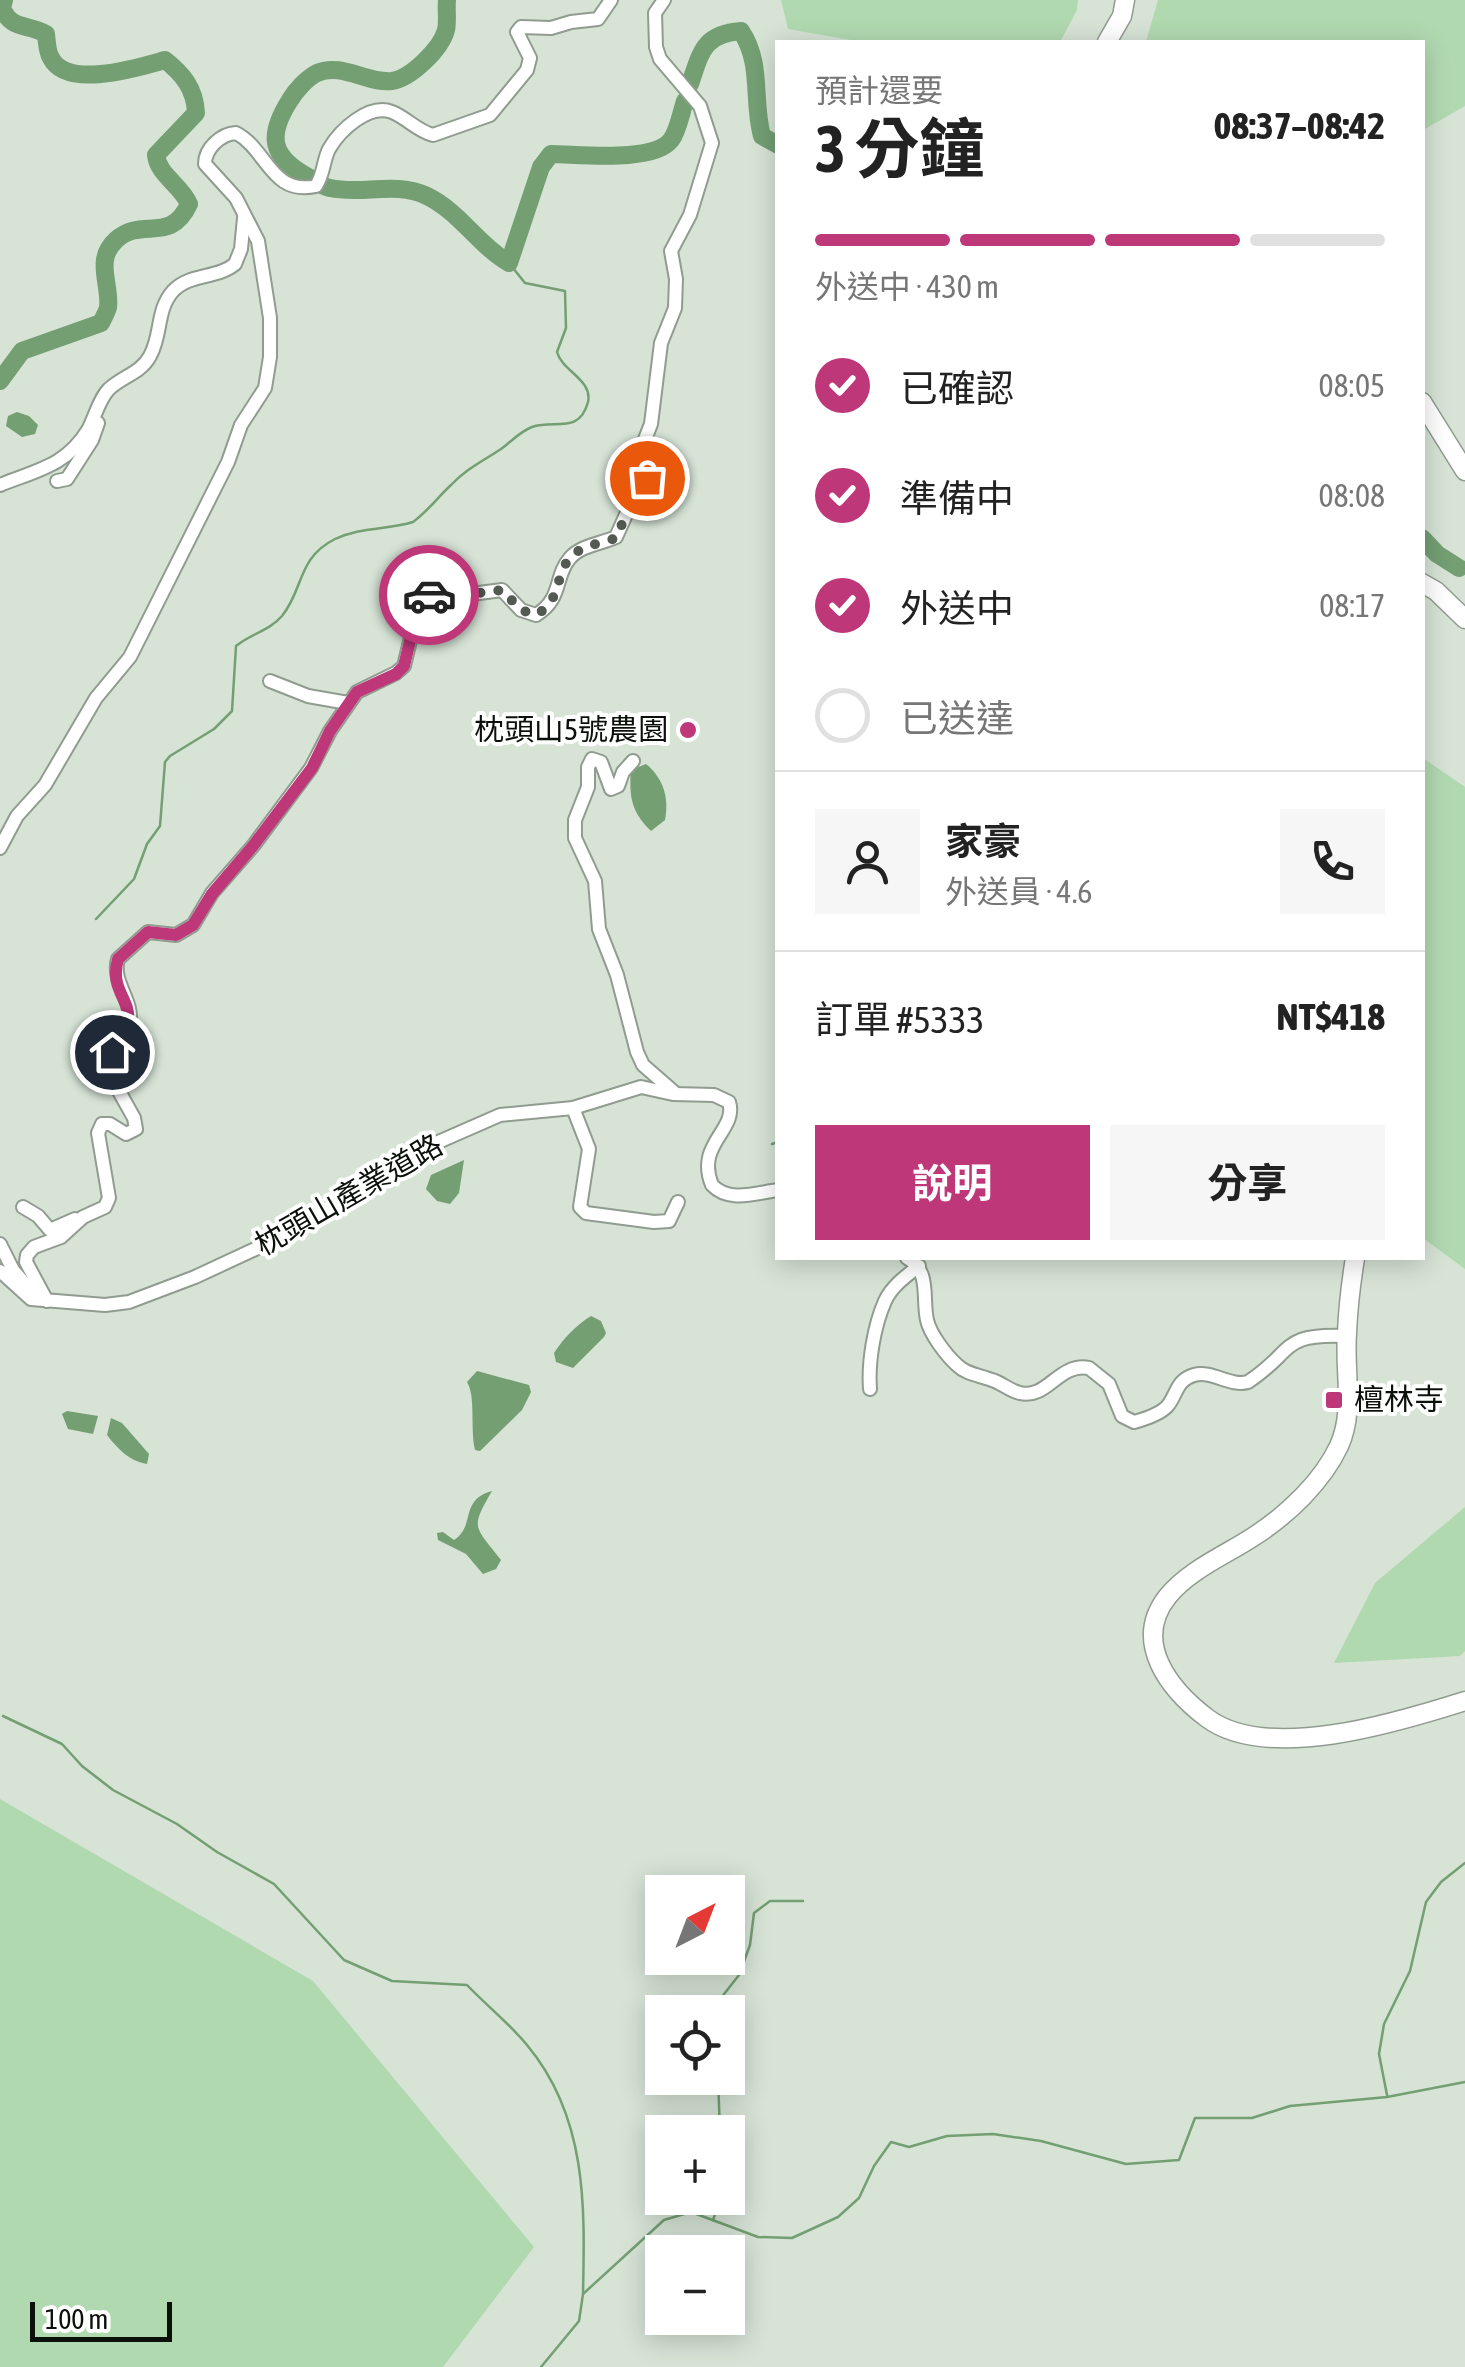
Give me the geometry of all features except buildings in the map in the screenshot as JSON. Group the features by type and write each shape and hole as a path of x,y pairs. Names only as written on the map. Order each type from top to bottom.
{"main road":[{"path":"1108,40 1122,16 1125,0"},
{"path":"1425,407 1465,471"},
{"path":"1425,586 1465,619"},
{"path":"1355,1260 1346,1336 1346,1430 1338,1450 1300,1498 1259,1533 1193,1574 1169,1594 1155,1627 1157,1659 1170,1685 1193,1708 1217,1726 1248,1737 1323,1736 1465,1701"}],"street":[{"path":"0,848 17,816 45,785 96,698 130,657 228,462 240,425 265,388 270,357 268,286 258,240 244,210 205,164 208,150 228,133 236,133 246,138 264,164 284,182 300,188 318,182 331,146 372,111 390,111 433,135 490,116 527,70 530,58 519,38 521,27 551,28 598,19 612,0"},
{"path":"23,1207 50,1230 105,1207 109,1198 99,1128 106,1123 131,1134 136,1129 134,1118 106,1068 129,1025 128,1005 116,976 118,959 148,932 176,935 193,925 219,884 312,768 348,703 357,692 396,674 404,666 416,616 432,592 448,590 464,595 502,590 528,614 542,612 558,590 570,557 581,549 616,538 629,508 646,484 642,447 651,424 661,343 675,308 676,280 670,251 690,215 712,143 700,106 660,59 655,14 664,0"},
{"path":"0,486 30,471 55,466 76,448 108,390 149,359 158,337 162,308 170,295 180,285 235,264 244,229 244,210"},
{"path":"57,482 67,479 92,440 100,420 98,411"},
{"path":"270,681 308,696 348,703"},
{"path":"633,760 618,786 611,789 600,762 592,759 588,788 574,830 597,888 599,929 617,975 637,1052 643,1065 676,1094"},
{"name":"枕頭山產業道路","path":"44,1301 105,1305 130,1302 294,1232 404,1156 478,1123 500,1115 573,1108 641,1087 676,1094 714,1095 729,1102 732,1108 707,1162 708,1176 717,1191 734,1196 775,1190"},
{"path":"573,1108 589,1149 580,1207 586,1213 669,1221 678,1202"},
{"path":"44,1301 26,1262 27,1255 34,1247 61,1236 82,1218"},
{"path":"0,1244 13,1270 44,1301"},
{"path":"913,1262 930,1328 964,1371 1029,1394 1068,1368 1089,1368 1110,1384 1122,1416 1134,1422 1168,1407 1180,1383 1191,1376 1240,1384 1257,1376 1292,1342 1304,1337 1346,1336"},
{"path":"870,1389 870,1360 885,1302 913,1262"},
{"path":"0,1271 24,1296 44,1301"}],"shaded area":[{"path":"781,0 1078,0 1061,40 851,40 788,29"},
{"path":"1158,0 1465,0 1465,106 1425,129 1425,40 1147,40"},
{"path":"17,412 38,425 35,434 22,437 6,426 8,416"},
{"path":"1425,759 1465,787 1465,1269 1425,1239"},
{"path":"646,764 664,789 666,804 665,820 651,831 635,810 630,788 631,770"},
{"path":"464,1160 459,1193 450,1204 437,1201 426,1189 431,1175"},
{"path":"591,1316 601,1321 604,1337 573,1368 556,1362 554,1353 562,1342"},
{"path":"477,1371 529,1385 531,1392 522,1410 480,1451 475,1450 467,1382"},
{"path":"67,1411 98,1416 93,1434 68,1429 62,1414"},
{"path":"111,1418 122,1423 149,1454 147,1464 124,1454 107,1435"},
{"path":"492,1491 480,1513 478,1527 501,1560 496,1569 483,1574 466,1554 438,1540 437,1533 443,1532 454,1540 465,1528 475,1500"},
{"path":"1465,1507 1465,1651 1460,1656 1334,1663 1375,1583"},
{"path":"0,1799 313,1981 534,2247 443,2367 0,2367"}],"waterway":[{"path":"0,381 22,351 101,323 108,308 106,256 116,240 136,230 173,224 181,216 189,204 161,168 156,155 196,113 187,83 165,60 105,74 72,73 59,68 50,56 46,34 10,20 2,8 4,0"},
{"path":"447,0 443,38 432,54 400,79 383,81 326,70 302,85 278,124 276,145 287,162 327,187 403,189 427,196 509,263 541,167 551,154 633,155 662,147 671,140 685,101"},
{"path":"690,84 705,47 719,36 741,31 755,69 762,136 775,143"},
{"path":"96,919 134,879 147,844 160,826 165,762 214,729 232,711 236,646 282,616 314,555 344,535 413,522 463,474 523,432 541,425 572,422 584,412 588,402 586,388 557,352 566,328 565,291 525,283 509,263"},
{"path":"1425,541 1459,568"},
{"path":"1465,562 1459,568 1465,573"},
{"path":"3,1716 62,1744 113,1790 274,1884 344,1960 392,1981 467,1985 513,2029 547,2073 572,2132 582,2195 583,2293"},
{"path":"1387,2095 1379,2054 1384,2024 1410,1971 1426,1902 1441,1882 1465,1863"},
{"path":"723,1995 739,1975 750,1945 754,1913 770,1901 803,1901"},
{"path":"541,2367 579,2321 583,2294 664,2220 691,2212 758,2237 792,2238 838,2217 859,2198 891,2142 909,2147 947,2136 993,2134 1041,2141 1126,2164 1179,2160 1195,2118 1252,2118 1290,2106 1387,2097 1465,2082"},
{"path":"719,2095 719,2115"},
{"path":"713,2220 715,2215"}],"way so far":[{"path":"429,595 439,589 464,595 502,590 528,614 542,612 558,590 570,557 581,549 616,538 624,516 644,491 647,478"}],"place":[{"name":"枕頭山5號農園","path":"688,730"},
{"name":"檀林寺","path":"1334,1400"}],"route":[{"path":"112,1052 129,1025 130,1014 116,976 118,959 148,932 176,935 193,925 227,874 312,768 330,731 357,692 401,671 408,658 416,616 429,595"}]}
